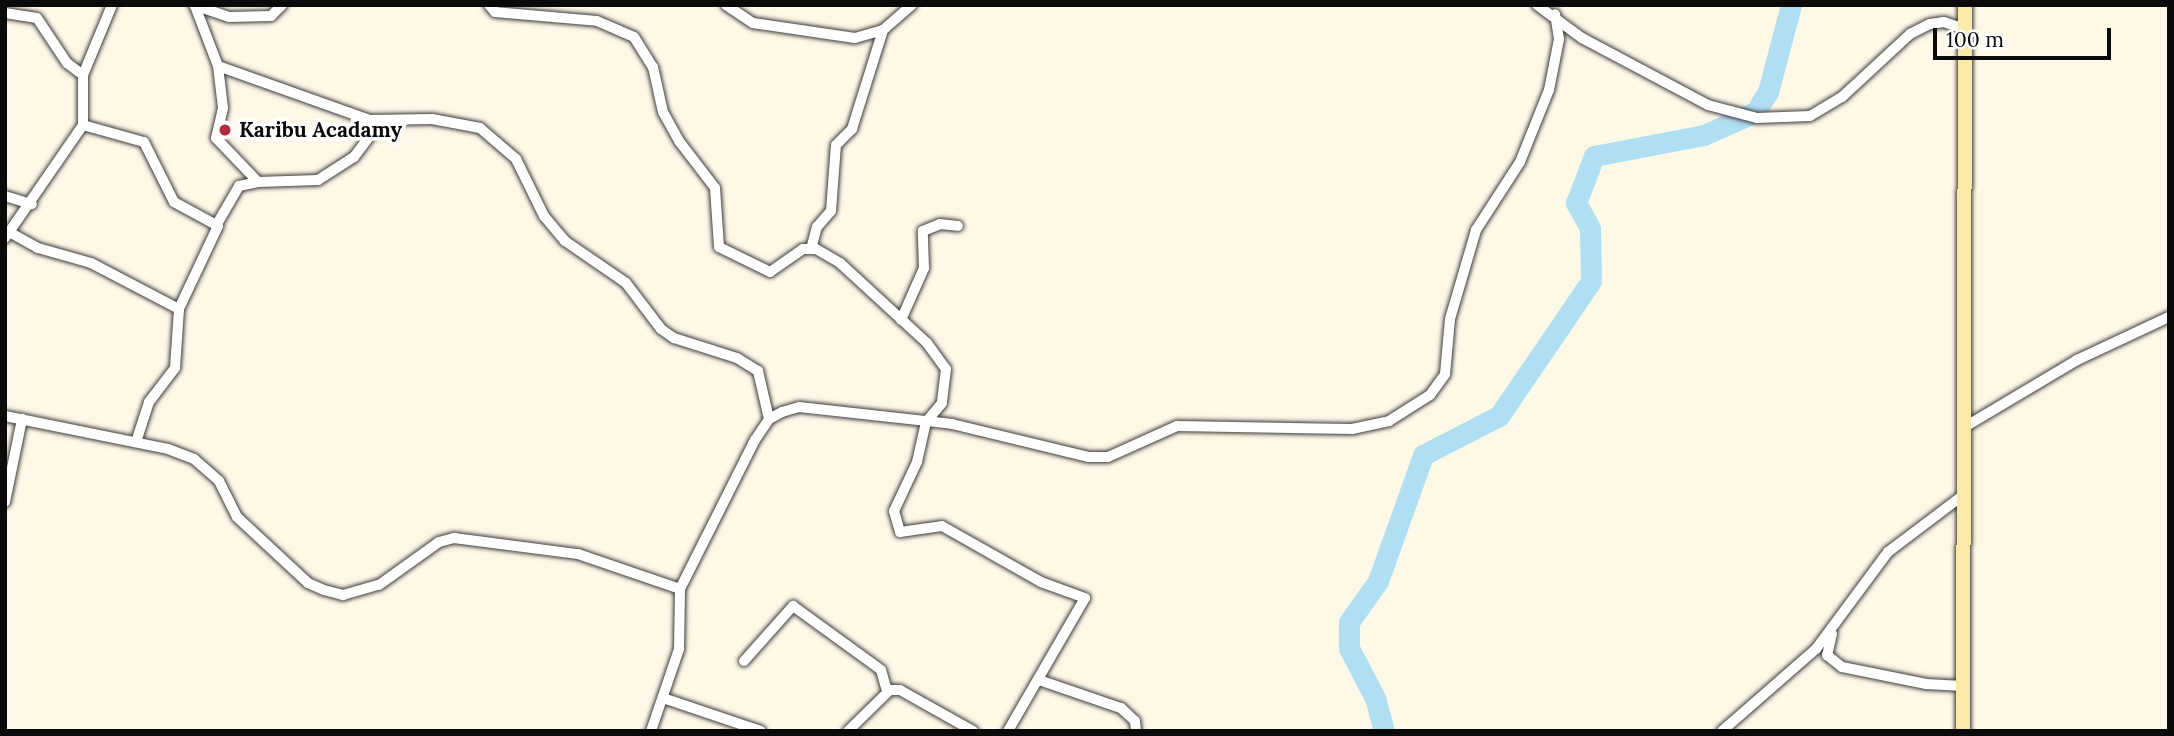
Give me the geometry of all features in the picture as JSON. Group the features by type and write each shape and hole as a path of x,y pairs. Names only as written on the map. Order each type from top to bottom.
{"main road":[{"path":"1962,731 1967,30 1965,5"}],"street":[{"path":"112,5 83,75 83,125 8,236 38,248 92,263 178,309"},
{"path":"194,6 229,17 271,16 282,5"},
{"path":"489,5 495,12 597,21 634,37 653,67 663,113 715,188 719,247 770,272 803,249 811,249 840,263 927,343 946,369 942,403 926,422 917,462 894,511 900,531 942,526 1041,582 1085,598 1008,731"},
{"path":"726,5 752,23 855,38 883,30 912,5"},
{"path":"1537,5 1555,14 1582,38 1732,114 1757,118 1810,116 1842,97 1910,34 1930,24 1944,22 1967,30"},
{"path":"194,6 218,66 223,108 216,138 258,182"},
{"path":"5,13 37,18 67,63 83,75"},
{"path":"769,419 799,407 926,422 1088,457 1108,457 1177,426 1352,429 1389,421 1430,395 1444,374 1450,319 1476,230 1520,162 1549,90 1559,39 1555,14"},
{"path":"811,249 817,227 831,211 836,145 852,130 883,30"},
{"path":"218,66 282,92 370,120 432,119 480,128 516,159 544,216 565,241 626,283 661,329 674,338 737,358 758,371 769,419 680,589 679,649 666,699 651,731"},
{"path":"136,442 149,402 175,368 178,309 216,224 239,187 258,182 318,180 354,157 382,120"},
{"path":"83,125 144,142 174,202 216,224"},
{"path":"5,196 32,204"},
{"path":"901,320 924,268 923,231 940,224 958,226"},
{"path":"1963,428 2077,360 2169,317"},
{"path":"5,416 168,449 208,468 237,517 308,583 343,595 379,585 439,542 454,538 578,554 680,589"},
{"path":"5,502 22,419"},
{"path":"1722,731 1791,674 1839,619 1888,552 1962,496"},
{"path":"744,661 793,606 881,670 887,691"},
{"path":"1839,619 1827,656 1842,667 1926,684 1963,686"},
{"path":"1039,680 1121,708 1135,721 1136,731"},
{"path":"848,731 887,691 900,690 973,731"},
{"path":"666,699 761,731"}],"waterway":[{"path":"1760,104 1768,92 1791,5"},
{"path":"1384,731 1375,698 1349,648 1349,622 1378,581 1423,455 1499,416 1591,281 1590,228 1576,203 1594,156 1704,135 1753,113"}],"place":[{"name":"Karibu Acadamy","path":"225,130"}]}
